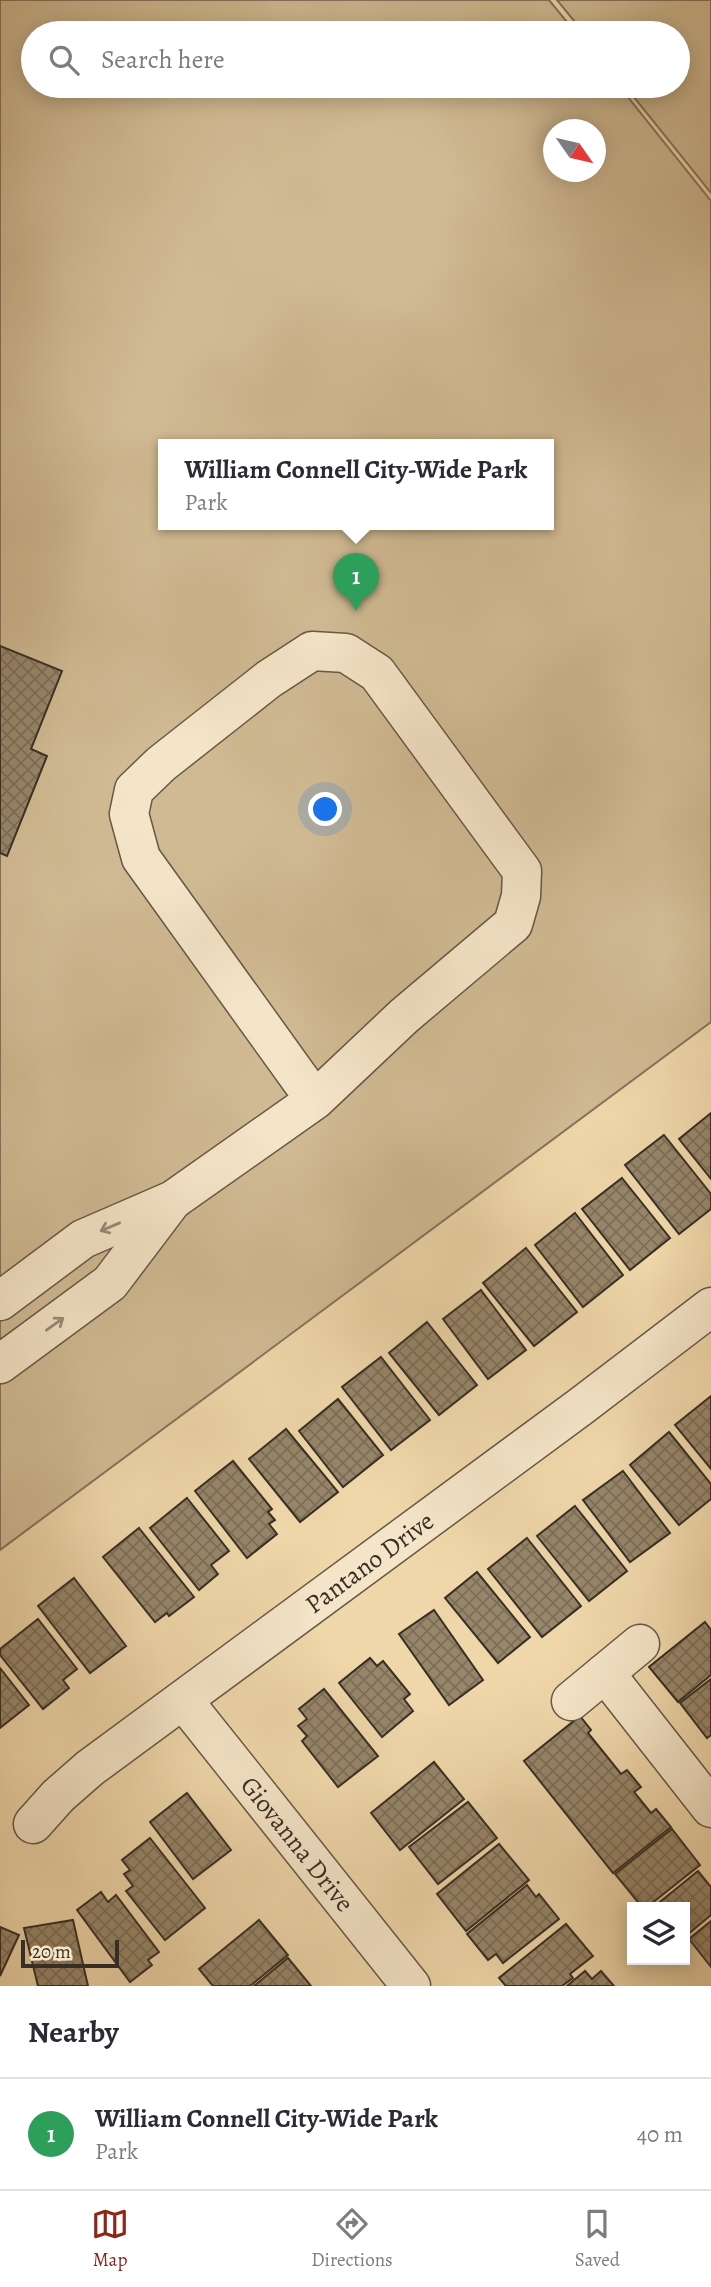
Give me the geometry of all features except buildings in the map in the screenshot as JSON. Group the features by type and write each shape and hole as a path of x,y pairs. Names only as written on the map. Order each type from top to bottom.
{"street":[{"path":"0,1301 83,1239 173,1200 316,1100 404,1016 513,924 522,896 522,871 377,673 346,653 312,652 269,679 161,764 134,790 129,814 141,858 316,1100"},
{"path":"0,1364 110,1283 173,1200"},
{"name":"Pantano Drive","path":"33,1824 73,1783 711,1307"},
{"path":"571,1701 640,1644"},
{"path":"605,1673 711,1808"},
{"name":"Giovanna Drive","path":"183,1700 411,1986"}],"shaded area":[{"path":"0,0 549,0 566,21 21,21 21,98 629,98 711,201 711,1022 0,1550"},
{"path":"557,0 711,0 711,193 635,98 690,98 690,21 574,21"}],"place":[{"name":"William Connell City-Wide Park","path":"356,611"}]}
